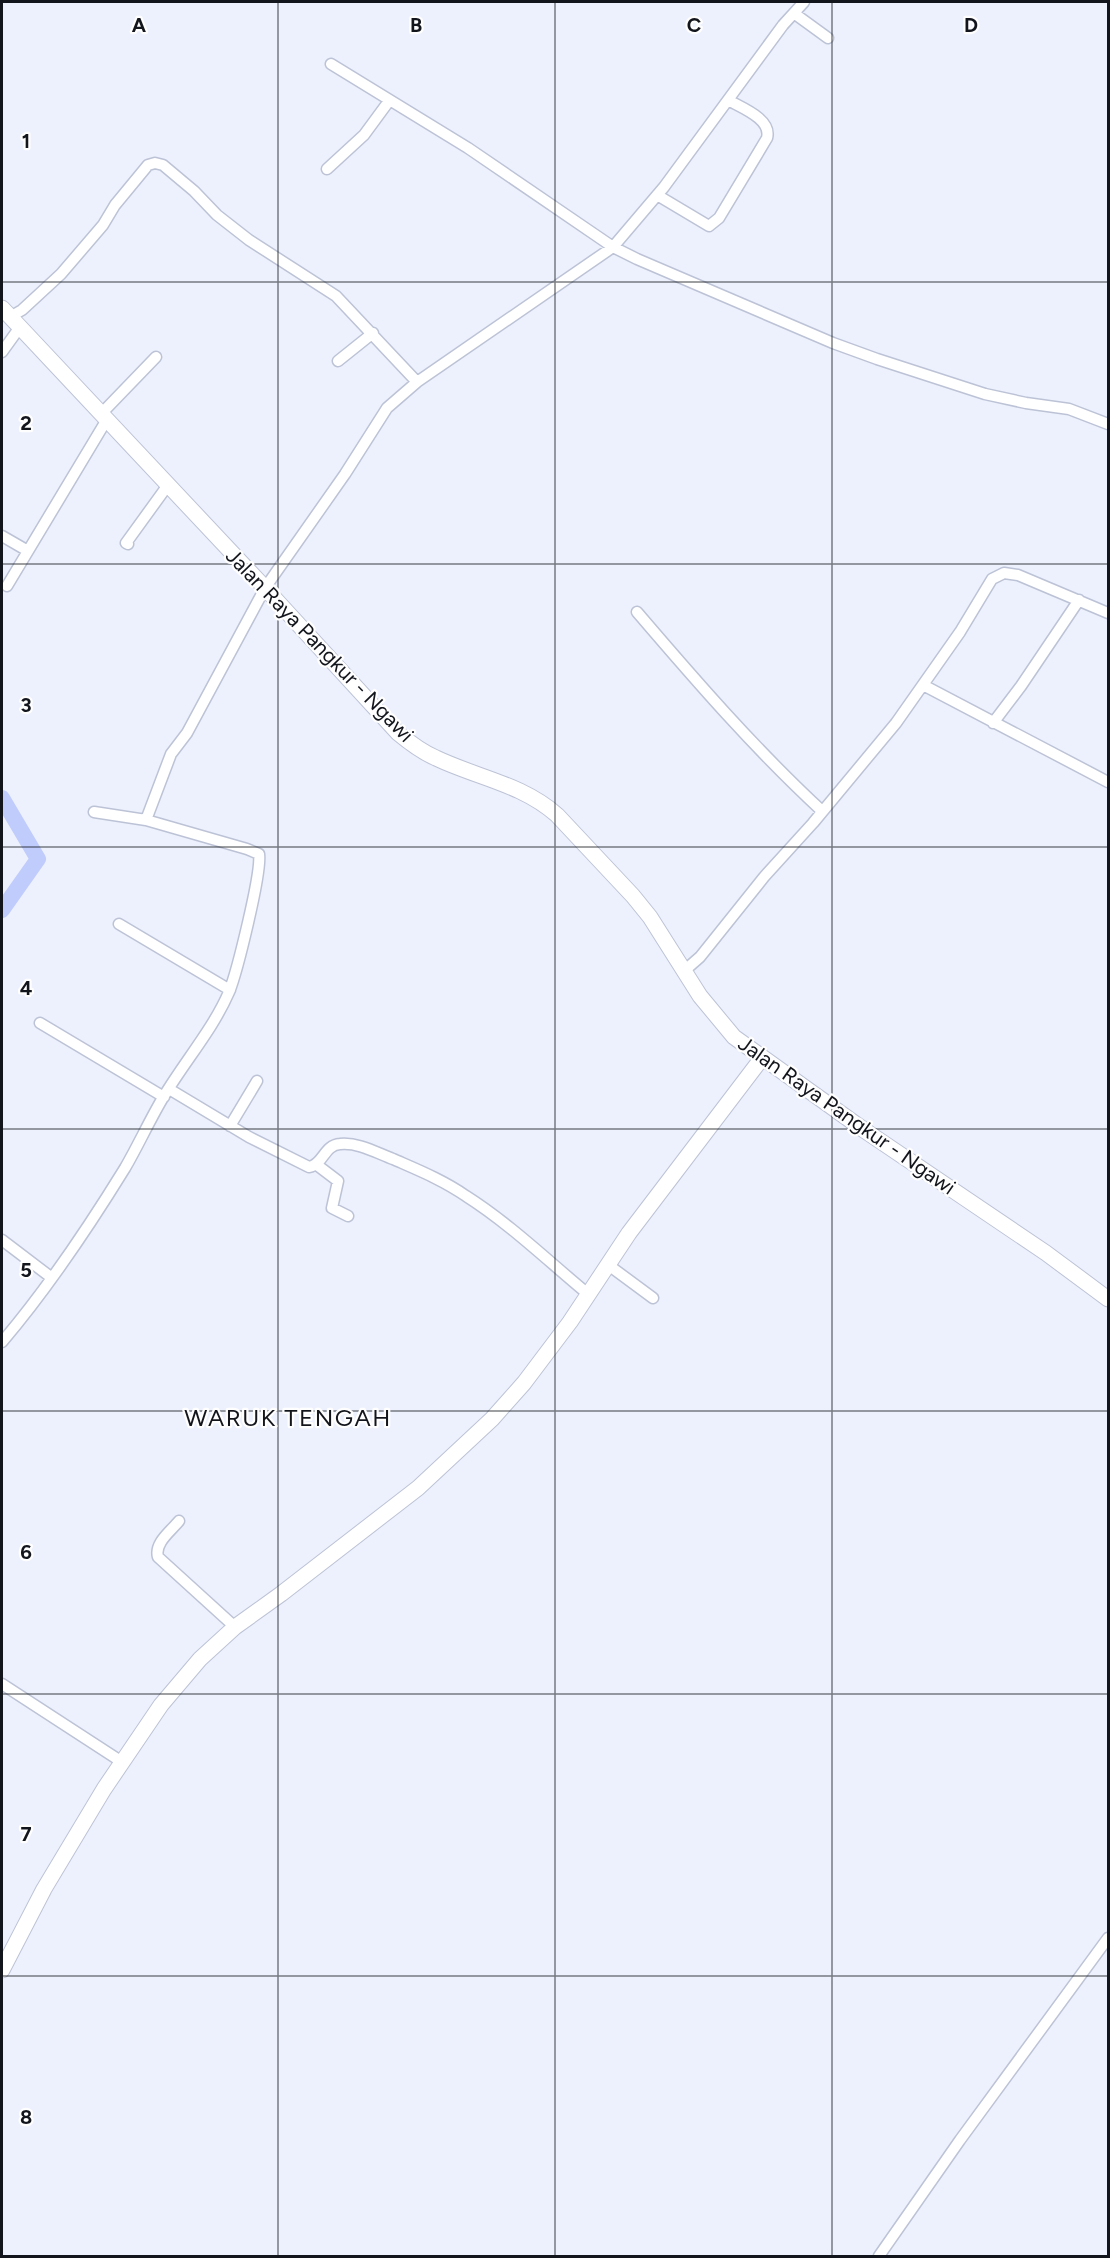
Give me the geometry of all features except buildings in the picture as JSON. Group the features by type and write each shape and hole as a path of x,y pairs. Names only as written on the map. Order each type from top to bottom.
{"main road":[{"name":"Jalan Raya Pangkur - Ngawi","path":"10,318 411,744 438,759 520,790 540,801 557,815 650,917 700,996 725,1027 762,1058 883,1143 998,1219 1108,1299"},
{"path":"3,1965 44,1889 104,1789 161,1705 200,1659 236,1627 418,1488 492,1419 524,1383 607,1264 762,1058"}],"street":[{"path":"146,820 171,754 187,733 265,588 345,474 380,418 397,398 417,381 613,247 657,195 783,25 804,2"},
{"path":"795,14 828,38"},
{"path":"331,64 468,148 613,247 692,284 739,301 833,343 877,359 985,394 1026,404 1075,410 1108,424"},
{"path":"657,195 709,226 719,218 769,132 768,127 762,121 728,100"},
{"path":"327,169 364,135 389,101"},
{"path":"2,352 10,318 61,274 103,225 115,205 148,165 155,162 163,165 194,191 217,215 249,240 336,296 417,381"},
{"path":"338,360 373,333"},
{"path":"7,586 103,418 156,357"},
{"path":"128,544 126,543 168,485"},
{"path":"2,536 28,551"},
{"path":"684,971 700,957 896,723 960,632 992,579 999,574 1018,575 1108,613"},
{"path":"993,723 1079,600"},
{"path":"637,612 713,701 822,811"},
{"path":"923,685 1108,782"},
{"path":"2,1342 52,1278 125,1167 166,1093 220,1009 230,990 238,966 259,864 259,854 247,849 146,820 94,812"},
{"path":"119,924 230,990"},
{"path":"40,1023 166,1093 309,1167 317,1165 332,1146 339,1144 366,1149 411,1166 446,1183 485,1209 588,1294"},
{"path":"230,1125 257,1081"},
{"path":"317,1165 338,1181 331,1206 348,1216"},
{"path":"2,1240 52,1278"},
{"path":"607,1264 653,1298"},
{"path":"179,1521 159,1544 156,1553 158,1557 236,1627"},
{"path":"2,1684 122,1762"},
{"path":"879,2256 960,2140 1108,1938"}],"waterway":[{"path":"2,798 38,859 2,910"}],"district":[{"name":"WARUK TENGAH","path":"288,1417"}]}
